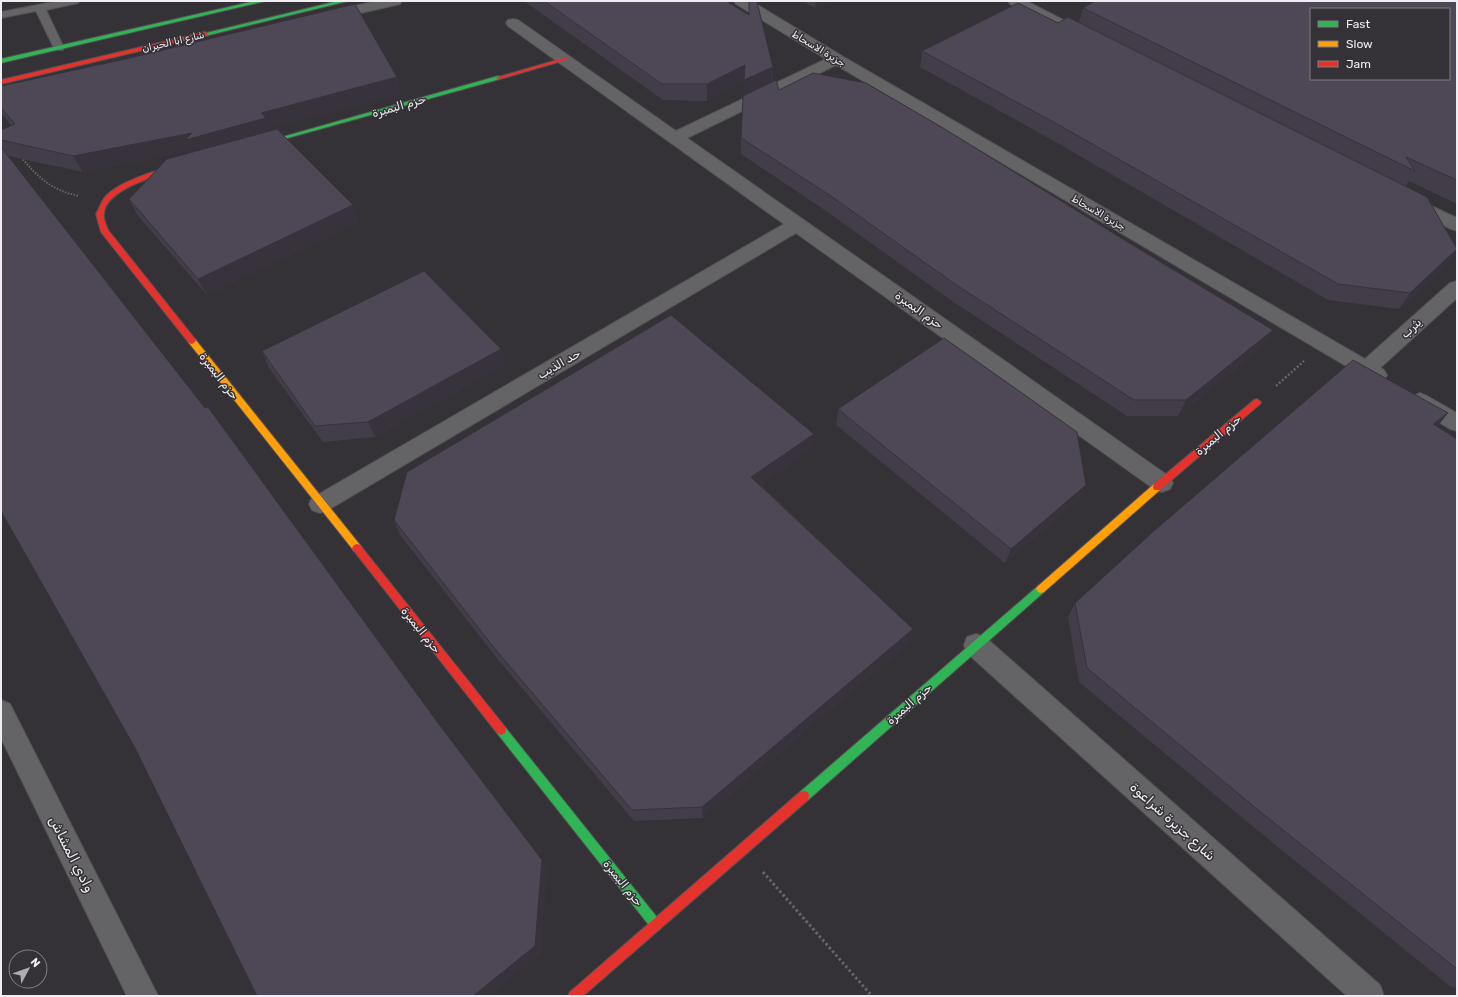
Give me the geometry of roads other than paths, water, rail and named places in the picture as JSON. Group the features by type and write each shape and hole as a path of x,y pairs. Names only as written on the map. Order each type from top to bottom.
{"street":[{"name":"شارع ابا الحيران","path":"1,61 263,1"},
{"name":"شارع ابا الحيران","path":"1,82 345,1"},
{"name":"شارع ابا الحيران","path":"14,94 55,82 395,1"},
{"name":"جزيرة الاسحاط","path":"741,1 837,59 1457,423"},
{"path":"1015,1 1101,44"},
{"name":"حزم البمبرة","path":"513,23 676,137 1162,483"},
{"path":"676,137 837,59"},
{"name":"حزم البمبرة","path":"251,147 566,60"},
{"name":"حزم البمبرة","path":"190,164 151,175 119,189 107,199 100,214 104,230 320,504 656,925"},
{"path":"1400,196 1457,225"},
{"name":"حد الذيب","path":"320,504 798,224"},
{"name":"يثرب","path":"1366,369 1457,287"},
{"name":"حزم البمبرة","path":"574,996 1162,483 1257,402"},
{"name":"شارع جزيرة شراعوة","path":"976,645 1369,996"},
{"name":"وادي المشاش","path":"1,712 143,996"}],"lane":[{"path":"1,15 74,1"},
{"path":"40,8 59,48"}]}
